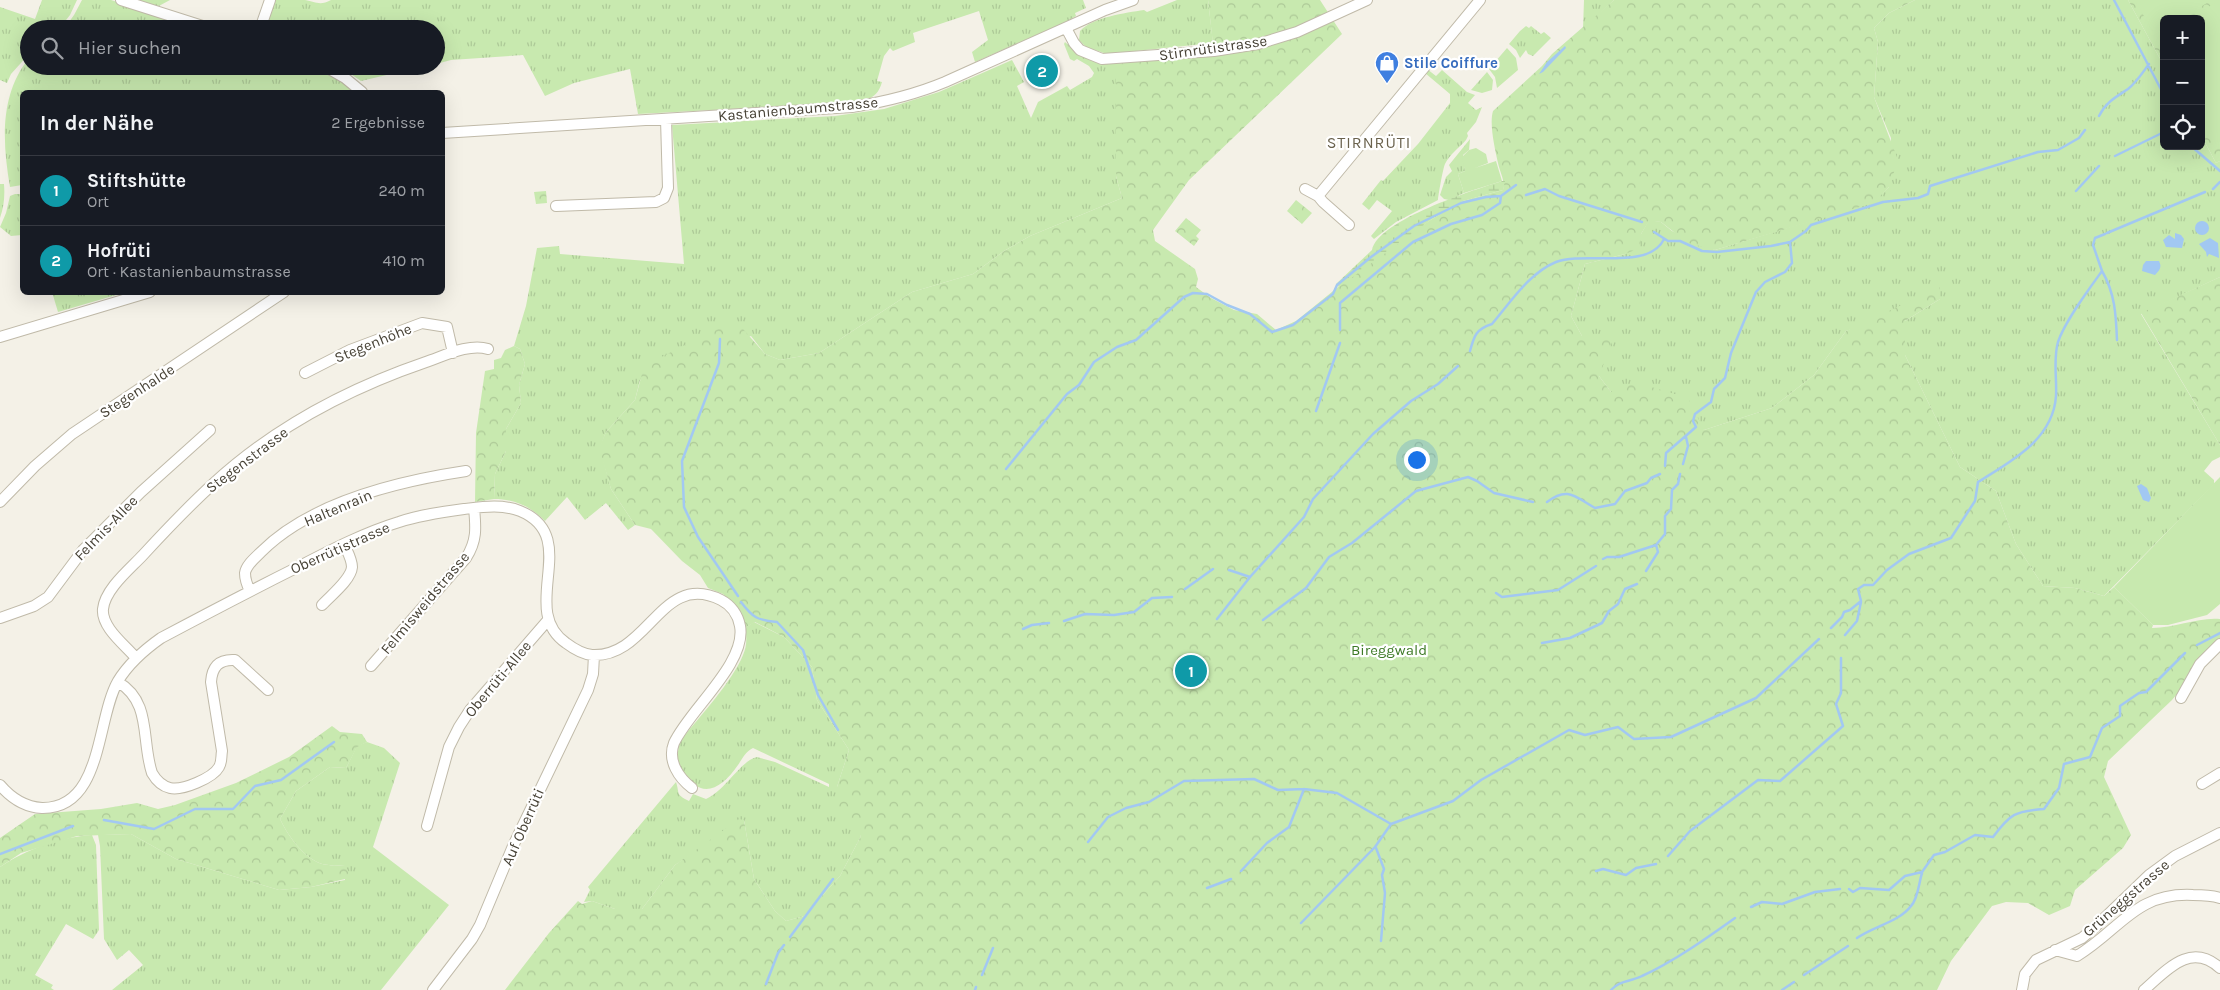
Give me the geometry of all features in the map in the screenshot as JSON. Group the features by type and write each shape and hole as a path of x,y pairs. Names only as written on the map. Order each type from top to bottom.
{"street":[{"path":"121,0 184,20"},
{"path":"263,20 270,0"},
{"name":"Kastanienbaumstrasse","path":"445,133 852,108 887,102 918,93 945,82 1105,10 1133,0"},
{"name":"Stirnrütistrasse","path":"1066,28 1080,50 1102,59 1214,51 1258,44 1297,32 1367,0"},
{"path":"1318,196 1480,0"},
{"path":"340,75 360,90"},
{"path":"556,206 656,202 664,198 668,188 666,119"},
{"path":"1306,189 1318,196 1349,225"},
{"path":"0,337 140,295"},
{"name":"Stegenhalde","path":"0,502 35,466 72,434 280,295"},
{"name":"Stegenhöhe","path":"305,373 350,350 422,323 447,327 453,353"},
{"name":"Stegenstrasse","path":"136,658 108,626 103,615 104,603 110,592 126,573 200,496 262,445 316,411 374,382 453,353 472,348 488,349"},
{"name":"Felmis-Allee","path":"0,618 34,606 48,597 83,550 148,486 210,430"},
{"name":"Haltenrain","path":"250,591 246,582 248,567 270,543 289,530 324,511 398,484 431,476 466,471"},
{"name":"Oberrütistrasse","path":"0,785 13,798 24,805 49,808 60,805 82,788 90,774 104,718 118,682 136,658 161,638 344,544 399,522 433,514 496,506 519,510 530,516 546,536 550,550 551,560 545,605 548,620 562,641 579,651 594,655"},
{"name":"Felmisweidstrasse","path":"372,666 466,558 473,547 476,536 474,508"},
{"path":"322,606 352,570 352,561 344,544"},
{"path":"594,655 622,648 636,638 661,610 673,601 687,595 702,594 714,597 731,607 740,625 741,636 736,655 674,744 674,766 678,776 692,788"},
{"name":"Oberrüti-Allee","path":"427,826 450,747 459,727 470,710 548,620"},
{"path":"2181,698 2200,664 2220,644"},
{"name":"Auf Oberrüti","path":"433,990 472,939 480,925 513,846 588,690 593,674 594,655"},
{"path":"118,682 128,688 139,702 152,773 156,780 170,788 178,788 206,779 218,768 221,761 222,751 210,682 217,664 223,661 235,660 268,690"},
{"path":"2202,784 2220,773"},
{"name":"Grüneggstrasse","path":"2022,990 2025,974 2030,966 2041,956 2082,938 2096,927 2149,875 2175,856 2220,833"},
{"path":"2055,950 2077,956 2094,946 2132,912 2152,900 2176,894 2220,898"},
{"path":"2144,990 2182,959 2196,957 2206,959 2220,968"}],"green space":[{"path":"42,0 77,0 66,20 20,20 20,64 11,74 7,83 0,80 0,7 35,19"},
{"path":"82,0 111,0 174,20 70,20"},
{"path":"131,0 170,0 157,7"},
{"path":"276,0 305,0 321,3 331,0 1083,0 1086,8 1075,13 1076,16 1066,22 975,62 972,52 988,40 979,11 913,33 915,42 893,51 890,48 884,56 877,81 882,82 876,94 868,99 845,103 638,114 630,69 574,83 545,96 523,55 445,62 445,20 268,20 269,11"},
{"path":"1177,0 1208,0 1213,43 1107,54 1086,47 1079,40 1080,31 1093,22 1119,14 1144,10 1147,12"},
{"name":"Bireggwald","path":"1208,0 1320,0 1342,34 1189,180 1153,230 1155,241 1195,269 1198,279 1196,287 1211,298 1234,310 1257,314 1276,330 1296,321 1374,258 1432,219 1463,201 1503,190 1503,179 1493,137 1493,111 1542,66 1552,54 1614,0 1915,0 1889,13 1874,28 1878,42 1874,97 1898,160 1889,187 1873,203 1715,250 1688,243 1661,222 1649,221 1641,234 1640,248 1625,254 1585,264 1571,316 1582,336 1614,337 1599,376 1611,392 1635,382 1688,398 1704,430 1772,408 1814,375 1846,331 1940,287 1940,299 1905,321 1905,355 1960,467 1996,491 2016,544 2043,586 2075,588 2104,596 2114,587 2153,625 2152,628 2220,619 2220,640 2192,669 2182,688 2172,700 2108,761 2104,777 2131,835 2123,848 2075,890 2070,906 2049,915 2028,903 2006,902 1992,906 1951,961 1937,990 505,990 549,933 578,901 582,904 592,901 615,909 642,909 675,865 739,819 744,820 754,879 775,911 786,921 804,916 840,876 861,836 835,809 837,787 849,750 817,700 812,667 784,637 755,622 745,628 730,601 723,594 708,588 700,575 682,561 651,529 635,525 611,489 599,448 606,432 635,400 643,370 648,364 712,331 732,325 743,329 765,354 780,360 819,353 912,292 973,274 1004,251 1030,236 1122,198 1116,176 1116,63 1214,53"},
{"path":"1584,0 1614,0 1583,29"},
{"path":"1915,0 2128,0 2160,59 2160,150 2205,150 2205,142 2216,163 2220,161 2220,277 2141,314 2220,445 2220,457 2212,461 2204,471 2214,480 2214,484 2104,596 2075,588 2043,586 2016,544 1996,491 1960,467 1905,355 1905,321 1940,299 1846,331 1814,375 1772,408 1704,430 1611,392 1599,376 1582,336 1571,316 1585,264 1625,254 1641,234 1649,220 1661,222 1672,231 1715,250 1873,202 1889,187 1891,138 1874,97 1878,42 1874,28 1889,13"},
{"path":"2128,0 2220,0 2220,161 2216,163 2205,142 2205,15 2160,15 2160,59"},
{"path":"2135,0 2212,0 2187,15 2160,15 2160,30 2154,34"},
{"path":"2220,0 2220,146 2205,120 2205,15 2195,15"},
{"path":"1526,26 1529,28 1531,26 1541,34 1544,32 1551,38 1533,56 1528,54 1526,50 1520,58 1516,50 1509,44"},
{"path":"1065,42 1076,51 1095,61 1116,63 1116,176 1122,198 1030,236 1004,251 973,274 912,292 819,353 780,360 765,354 751,336 640,380 635,400 606,432 600,448 611,489 635,525 628,530 606,503 585,520 567,497 545,521 534,511 521,504 508,500 494,499 495,474 506,451 506,429 521,403 519,385 525,364 520,349 514,346 526,306 537,248 559,246 560,254 684,264 672,125 835,116 884,109 939,92 1012,60 1024,82 1017,86 1031,118 1038,102 1067,86 1070,90 1092,77 1094,73 1089,66 1077,59 1074,61 1070,59 1064,44"},
{"path":"1507,48 1516,58 1518,70 1497,88 1495,77 1489,69"},
{"path":"1427,69 1436,76 1442,70 1467,92 1475,95 1468,103 1476,110 1482,107 1476,122 1467,133 1466,140 1445,164 1438,200 1396,222 1374,239 1371,236 1392,211 1377,200 1369,210 1362,204 1381,180 1383,181 1418,144 1450,103 1450,94 1425,73"},
{"path":"20,72 20,75 332,75 354,90 20,90 20,185 10,187 5,135 8,103"},
{"path":"1487,72 1493,80 1492,90 1482,93 1471,90"},
{"path":"352,75 387,75 361,81"},
{"path":"1470,139 1469,150 1463,155 1465,171 1458,174 1464,193 1449,200 1444,199 1440,195 1446,177 1452,171 1449,165"},
{"path":"1476,148 1486,154 1488,163 1475,168 1496,161 1502,181 1464,193 1458,174 1465,171 1462,157 1469,150"},
{"path":"1505,181 1503,190 1463,201 1432,219 1339,287 1336,284 1372,250 1378,239 1408,217 1450,199"},
{"path":"0,184 4,184 4,193 0,218"},
{"path":"546,191 547,203 536,204 534,192"},
{"path":"20,194 20,235 11,236 0,227 10,196"},
{"path":"1296,200 1312,213 1302,224 1287,211"},
{"path":"1186,218 1201,230 1196,236 1199,239 1194,246 1175,231"},
{"path":"2220,277 2220,445 2141,313"},
{"path":"53,295 116,295 58,312"},
{"path":"514,346 520,349 525,364 519,385 521,403 506,429 506,451 495,474 494,499 475,502 476,433 485,371 494,369 494,360 501,358 505,350"},
{"path":"2220,477 2220,604 2207,615 2168,625 2153,625 2114,587"},
{"path":"754,622 784,637 812,667 817,700 849,750 837,787 861,836 840,876 804,916 786,921 775,911 754,879 744,820 675,865 642,909 615,909 592,901 584,902 590,890 588,887 676,782 679,793 685,799 689,801 693,794 706,799 720,789 745,764 757,757 775,762 829,787 829,784 753,748 746,753 725,781 718,786 703,789 696,786 680,767 678,755 681,740 715,699 738,665 745,648 745,628"},
{"path":"332,726 340,732 362,734 367,742 357,747 346,768 330,767 296,791 280,819 286,831 305,854 323,864 345,866 349,872 345,879 311,887 279,890 176,859 131,834 77,836 21,853 0,867 0,838 35,814 101,809 137,803 158,809 175,805 236,783 289,757"},
{"path":"367,742 384,748 400,763 373,847 449,905 381,990 112,990 143,965 129,950 117,960 104,939 98,835 131,834 176,859 279,890 311,887 345,880 345,866 323,864 305,854 286,831 280,819 296,791 330,767 346,768 357,746"},
{"path":"92,835 96,845 99,930 93,939 66,924 35,975 53,985 51,988 54,990 0,990 0,867 44,845 68,838"}],"water":[{"path":"1565,46 1566,48 1539,74 1547,62"},
{"path":"2202,221 2207,223 2209,228 2207,233 2202,235 2197,233 2195,228 2197,223"},
{"path":"2175,233 2181,235 2184,239 2182,248 2166,247 2163,240 2169,235 2175,239"},
{"path":"2210,238 2218,243 2219,258 2209,254 2207,257 2206,252 2199,244"},
{"path":"2146,261 2159,261 2160,268 2155,275 2142,271"},
{"path":"2141,484 2147,488 2151,498 2149,502 2143,500 2137,486"}],"waterway":[{"path":"2114,0 2160,87"},
{"path":"2099,116 2108,103 2134,84 2149,64"},
{"path":"1665,466 1666,453 1696,427 1693,421 1695,414 1711,402 1714,389 1725,378 1731,353 1756,292 1765,282 1785,272 1792,263 1790,242 1806,231 1811,225 1883,202 1918,198 1928,194 1930,186 2038,152 2058,150 2079,138 2085,130"},
{"path":"2115,156 2160,134"},
{"path":"2196,150 2220,171"},
{"path":"2076,191 2099,166"},
{"path":"2213,189 2220,182"},
{"path":"1006,469 1067,394 1079,385 1094,362 1117,347 1136,340 1184,297 1193,293 1207,294 1227,305 1250,314 1272,332 1293,325 1333,294 1337,285 1371,257 1414,226 1461,203 1486,197 1501,196 1516,185"},
{"path":"1526,195 1545,189 1559,196 1642,222"},
{"path":"2107,233 2205,192"},
{"path":"1340,330 1340,303 1413,242 1451,224 1482,215 1500,203 1501,196"},
{"path":"1654,232 1668,241 1680,241 1702,251 1717,252 1790,242"},
{"path":"1831,628 1842,617 1844,612 1850,610 1861,601 1858,589 1864,585 1873,585 1887,570 1909,554 1951,538 1975,501 1978,482 2004,466 2039,437 2053,411 2056,396 2055,362 2058,342 2072,315 2102,271 2093,245 2095,238 2105,234"},
{"path":"1470,351 1474,337 1479,331 1492,324 1521,289 1546,267 1568,259 1645,255 1656,249 1664,239"},
{"path":"2102,271 2112,296 2117,340"},
{"path":"720,339 719,363 682,461 684,507 698,537 738,596"},
{"path":"1316,411 1340,343"},
{"path":"1217,619 1250,577 1304,517 1313,499 1373,434 1411,401 1438,384 1458,366"},
{"path":"1683,464 1688,446 1686,437"},
{"path":"1547,502 1554,497 1566,494 1577,497 1595,508 1615,504 1625,491 1647,483 1651,478 1660,474"},
{"path":"1646,571 1658,552 1656,545 1665,534 1665,516 1671,509 1672,490 1678,484 1680,474"},
{"path":"1263,620 1306,588 1329,557 1352,543 1416,491 1468,477 1494,493 1533,502"},
{"path":"1603,559 1619,557 1656,545"},
{"path":"1496,593 1502,597 1558,590 1596,566"},
{"path":"1185,589 1213,569"},
{"path":"1229,570 1250,577"},
{"path":"1542,643 1570,638 1602,623 1609,611 1618,604 1625,589 1637,584"},
{"path":"1064,621 1085,614 1114,615 1134,612 1152,598 1172,597"},
{"path":"741,602 756,617 777,622 803,650 818,695 838,730"},
{"path":"1845,635 1857,621 1861,602"},
{"path":"1023,629 1032,625 1049,623"},
{"path":"2197,645 2220,633"},
{"path":"1088,842 1108,817 1126,808 1149,802 1184,781 1254,779 1278,790 1304,789 1337,793 1391,824 1453,801 1481,780 1569,730 1585,735 1618,727 1634,739 1671,737 1756,698 1819,639"},
{"path":"1849,889 1853,892 1860,888 1889,890 1905,876 1922,872 1934,855 1945,852 1975,835 1993,837 2004,823 2014,815 2026,811 2044,809 2059,788 2064,764 2090,757 2102,728 2120,716 2120,706 2139,693 2146,692 2185,653"},
{"path":"1668,856 1690,831 1758,780 1780,781 1843,726 1836,704 1841,693 1841,658"},
{"path":"104,820 154,829 195,809 233,809 255,786 281,780 334,742"},
{"path":"1241,871 1267,843 1289,827 1304,789"},
{"path":"1301,923 1375,847 1391,824"},
{"path":"0,854 73,826"},
{"path":"1376,848 1384,869 1382,875 1385,893 1381,941"},
{"path":"1596,871 1603,869 1626,875 1636,868 1656,864"},
{"path":"1857,938 1893,920 1906,911 1915,899 1922,873"},
{"path":"790,937 833,879"},
{"path":"1207,888 1231,879"},
{"path":"1751,907 1762,902 1782,904 1815,892 1840,889"},
{"path":"1611,990 1618,984 1638,978 1666,964 1735,918"},
{"path":"766,984 778,953 784,945"},
{"path":"1804,975 1848,946"},
{"path":"982,975 993,948"},
{"path":"1782,990 1794,982"}],"place":[{"name":"Hofrüti","path":"1042,71"},
{"name":"Stile Coiffure","path":"1387,84"},
{"name":"Stiftshütte","path":"1191,671"}],"district":[{"name":"STIRNRÜTI","path":"1369,142"}]}
